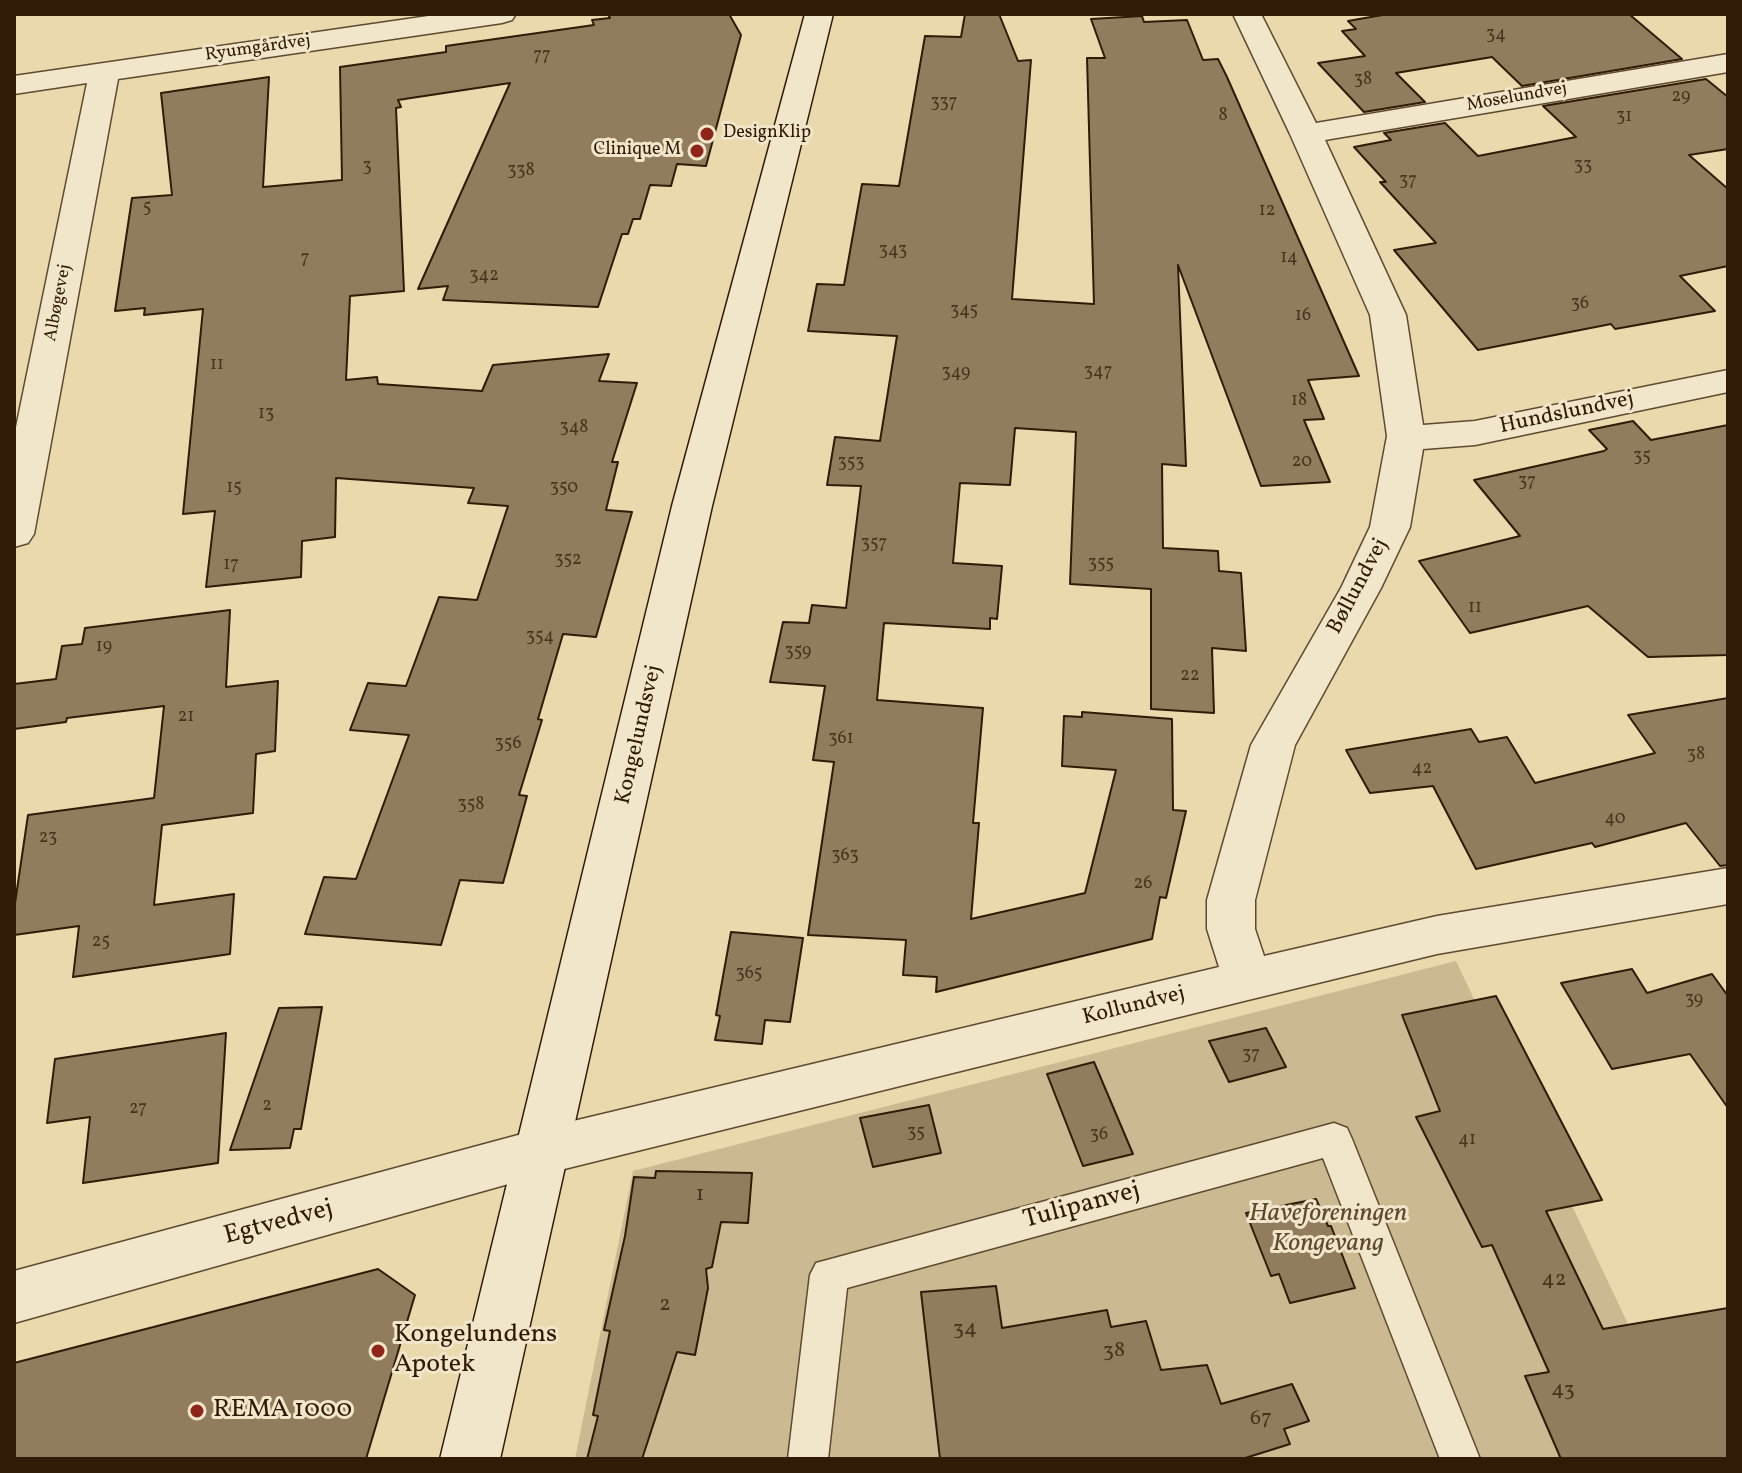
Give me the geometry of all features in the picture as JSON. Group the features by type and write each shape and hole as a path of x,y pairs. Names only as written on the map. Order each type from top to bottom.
{"street":[{"name":"Ryumgårdvej","path":"14,85 502,14"},
{"name":"Kongelundsvej","path":"470,1459 692,506 819,14"},
{"name":"Bøllundvej","path":"1247,14 1306,134 1388,315 1406,436 1390,527 1361,588 1273,745 1231,900 1231,929 1248,980"},
{"name":"Moselundvej","path":"1306,134 1728,63"},
{"name":"Albøgevej","path":"14,534 104,72"},
{"name":"Hundslundvej","path":"1406,436 1435,438 1475,433 1728,381"},
{"name":"Kollundvej","path":"544,1151 1437,935 1728,886"},
{"name":"Egtvedvej","path":"14,1297 544,1151"}],"lane":[{"name":"Tulipanvej","path":"808,1459 829,1275 1334,1139 1460,1459"}],"green space":[{"name":"Haveforeningen Kongevang","path":"1456,961 1692,1459 575,1459 633,1171"}],"building":[{"path":"608,14 729,14 741,35 706,166 677,164 671,186 650,185 640,219 633,219 628,234 622,234 598,307 443,300 448,286 418,289 510,83 398,100 401,107 396,108 404,291 350,296 346,380 377,377 378,384 482,391 493,365 609,354 599,381 637,383 612,462 618,462 606,510 632,512 596,637 563,634 538,719 542,720 519,795 527,796 503,883 460,880 441,945 305,934 324,877 356,879 409,735 350,730 368,683 406,686 439,597 477,600 508,506 468,503 474,488 336,478 335,537 302,541 301,577 206,587 215,511 183,514 203,309 144,315 145,308 115,311 132,198 172,195 161,93 269,77 263,187 342,180 340,67 446,52 446,46 594,25 592,20 610,18"},
{"path":"965,14 999,14 1018,61 1031,60 1012,299 1094,304 1087,58 1105,58 1091,19 1142,16 1144,22 1187,20 1203,60 1218,59 1227,77 1359,376 1308,380 1324,419 1304,420 1330,482 1261,486 1178,265 1186,466 1162,464 1163,548 1218,551 1219,571 1241,573 1246,651 1212,648 1214,713 1151,709 1151,589 1070,584 1076,432 1015,428 1010,485 960,483 953,563 1002,566 997,619 990,618 990,629 884,623 877,700 983,708 973,823 979,823 971,919 1085,893 1116,770 1062,766 1064,716 1082,717 1082,712 1172,719 1173,810 1186,811 1166,898 1160,897 1152,939 936,992 937,977 903,975 906,940 808,935 834,762 813,760 825,686 770,682 783,622 809,623 812,605 846,608 861,486 827,485 835,437 880,441 897,336 808,331 817,284 844,285 862,184 899,186 925,36 961,37"},
{"path":"1388,14 1629,14 1682,59 1522,86 1492,57 1396,73 1425,102 1364,112 1318,63 1365,56 1342,31 1356,29 1348,21"},
{"path":"1706,79 1728,97 1728,149 1689,155 1728,189 1728,266 1680,276 1715,311 1615,329 1611,324 1478,350 1394,250 1436,243 1380,182 1386,182 1354,147 1391,140 1384,133 1445,123 1478,156 1576,137 1543,106"},
{"path":"1633,421 1651,440 1728,425 1728,655 1648,657 1588,606 1470,633 1419,561 1520,536 1474,480 1604,451 1607,449 1589,430"},
{"path":"230,610 226,687 278,681 275,751 256,754 253,813 162,825 154,905 234,894 230,954 73,977 79,926 14,935 14,910 28,815 154,798 164,706 67,718 66,722 14,729 14,684 56,679 62,646 82,644 85,628"},
{"path":"1728,698 1728,865 1720,866 1686,823 1595,847 1592,843 1476,869 1433,786 1370,793 1346,750 1471,729 1479,742 1507,737 1535,783 1655,753 1628,715"},
{"path":"731,932 803,938 790,1022 765,1020 762,1044 715,1040 720,1016 716,1015"},
{"path":"1632,969 1647,993 1712,974 1728,996 1728,1108 1690,1054 1612,1069 1561,983"},
{"path":"1496,996 1602,1200 1546,1211 1603,1329 1728,1308 1728,1459 1561,1459 1525,1376 1549,1372 1492,1245 1482,1247 1416,1117 1440,1111 1402,1015"},
{"path":"322,1007 301,1129 294,1129 290,1148 230,1150 279,1008"},
{"path":"1266,1028 1286,1067 1229,1082 1209,1041"},
{"path":"226,1033 218,1163 83,1183 90,1117 47,1123 55,1059"},
{"path":"1094,1062 1133,1154 1083,1166 1047,1074"},
{"path":"929,1105 941,1153 873,1167 860,1118"},
{"path":"656,1171 752,1173 748,1223 721,1222 712,1267 706,1269 708,1288 695,1355 677,1352 642,1459 587,1459 598,1416 593,1415 610,1331 604,1330 625,1236 634,1177 655,1178"},
{"path":"1316,1199 1328,1226 1331,1226 1355,1288 1290,1303 1279,1274 1271,1276 1246,1213"},
{"name":"REMA 1000","path":"378,1269 415,1295 366,1459 14,1459 14,1363"},
{"path":"996,1286 1002,1328 1107,1310 1111,1327 1146,1321 1161,1370 1207,1365 1221,1404 1292,1384 1309,1421 1284,1429 1290,1444 1242,1459 940,1459 921,1292"}],"place":[{"name":"DesignKlip","path":"707,134"},
{"name":"Clinique M","path":"697,151"},
{"name":"Kongelundens Apotek","path":"378,1351"},
{"name":"REMA 1000","path":"197,1411"}]}
